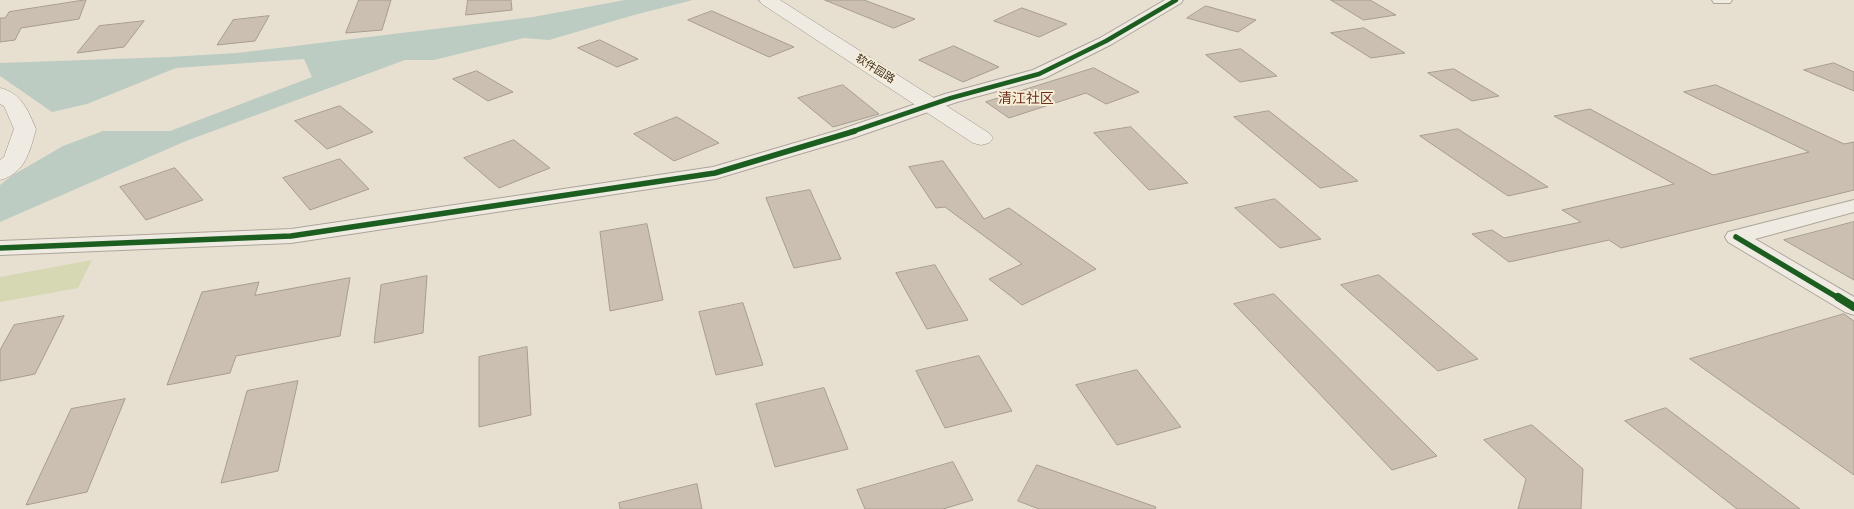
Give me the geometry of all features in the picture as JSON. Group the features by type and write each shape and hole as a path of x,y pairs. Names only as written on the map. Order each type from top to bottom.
{"main road":[{"name":"软件园路","path":"768,0 981,138"},
{"path":"0,94 13,103 25,129 15,160 0,173"}],"street":[{"path":"0,248 290,236 715,173 932,105 1039,74 1106,42 1176,0"},
{"path":"1719,0 1725,0"},
{"path":"1854,206 1736,237 1854,307"}],"green space":[{"path":"92,260 78,288 0,302 0,277"}],"shaded area":[{"path":"625,0 693,0 549,40 524,38 434,60 405,60 186,141 0,222 0,185 13,175 63,146 103,131 170,131 312,77 304,59 176,68 87,104 52,112 0,76 0,63 237,53 533,17"}],"building":[{"path":"86,0 79,19 21,28 15,40 0,42 0,18 5,18 9,12"},
{"path":"359,0 391,0 382,30 346,33"},
{"path":"468,0 511,0 512,10 466,15"},
{"path":"825,0 864,0 915,19 894,28"},
{"path":"1331,0 1370,0 1396,15 1364,20"},
{"path":"1206,6 1256,20 1238,32 1187,18"},
{"path":"1022,8 1067,24 1039,37 994,21"},
{"path":"712,11 794,47 769,57 688,20"},
{"path":"269,16 255,41 217,45 233,20"},
{"path":"144,21 124,47 77,53 99,26"},
{"path":"1364,28 1405,53 1371,58 1331,33"},
{"path":"600,40 638,59 617,67 578,48"},
{"path":"954,46 999,67 963,82 919,60"},
{"path":"1241,49 1277,76 1240,82 1206,55"},
{"path":"1834,63 1854,72 1854,91 1804,70"},
{"path":"1094,68 1139,92 1106,104 1086,93 1009,118 986,102"},
{"path":"1454,69 1499,96 1472,101 1428,73"},
{"path":"477,71 513,92 488,101 453,79"},
{"path":"843,85 879,114 833,127 798,98"},
{"path":"1716,85 1844,144 1854,142 1854,190 1621,248 1609,240 1509,262 1472,234 1492,230 1504,238 1581,222 1562,210 1674,184 1554,116 1590,109 1713,175 1809,152 1684,92"},
{"path":"340,106 373,132 327,149 295,121"},
{"path":"1269,111 1358,181 1320,188 1234,117"},
{"path":"677,117 719,143 674,161 634,134"},
{"path":"1131,127 1188,183 1149,190 1094,133"},
{"path":"1458,129 1548,187 1508,196 1420,136"},
{"path":"514,140 550,168 499,188 464,158"},
{"path":"340,159 369,189 310,210 283,178"},
{"path":"943,161 984,219 1009,208 1096,269 1022,305 989,279 1022,264 945,207 936,208 909,167"},
{"path":"175,168 203,200 146,220 120,187"},
{"path":"810,190 841,259 794,268 766,198"},
{"path":"1275,199 1321,239 1280,248 1235,208"},
{"path":"1854,222 1854,280 1784,240"},
{"path":"647,224 663,300 610,311 600,232"},
{"path":"935,265 968,320 927,329 896,273"},
{"path":"1379,275 1478,359 1438,371 1341,285"},
{"path":"427,276 423,333 374,343 381,285"},
{"path":"350,278 340,336 236,356 230,373 167,385 202,292 259,282 255,295"},
{"path":"1274,294 1437,456 1392,470 1234,304"},
{"path":"743,303 763,365 716,375 699,312"},
{"path":"1844,314 1854,321 1854,475 1690,359"},
{"path":"64,316 35,374 0,381 0,350 14,325"},
{"path":"527,347 531,415 479,427 479,357"},
{"path":"979,356 1012,411 945,428 916,371"},
{"path":"1137,370 1181,427 1117,445 1076,385"},
{"path":"298,381 278,471 221,483 247,391"},
{"path":"824,388 848,449 775,467 756,404"},
{"path":"125,399 87,492 26,505 71,409"},
{"path":"1666,408 1800,509 1737,509 1625,421"},
{"path":"1532,425 1583,469 1581,509 1518,509 1526,479 1484,440"},
{"path":"953,462 973,500 943,509 865,509 857,490"},
{"path":"1037,465 1156,507 1155,509 1039,509 1018,501"},
{"path":"697,484 702,509 620,509 619,503"}],"cycle path":[{"path":"0,248 291,236 715,173 846,134 951,98 1039,74 1106,41 1176,0"},
{"path":"1736,237 1854,307"}],"district":[{"name":"清江社区","path":"1026,99"}]}
